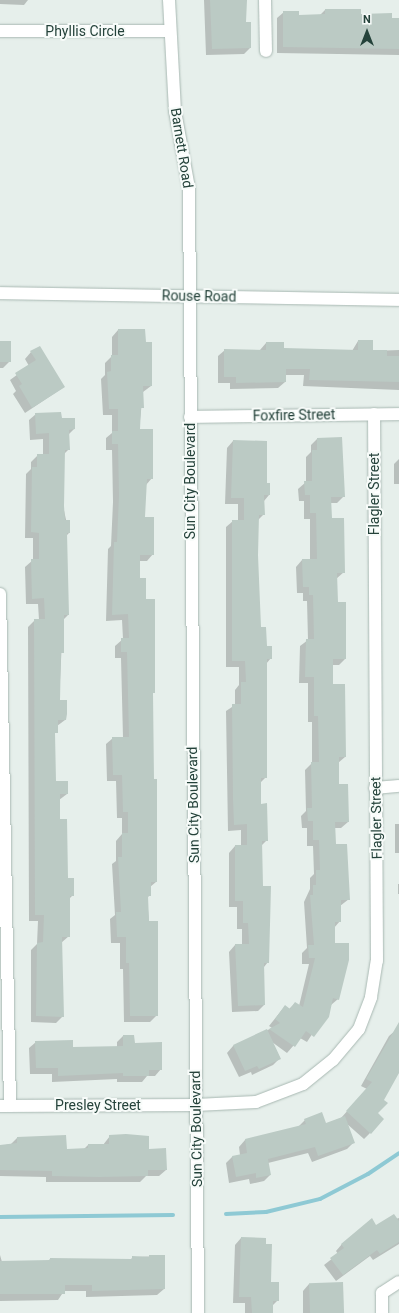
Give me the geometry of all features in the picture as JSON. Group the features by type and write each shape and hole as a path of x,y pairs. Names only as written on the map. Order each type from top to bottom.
{"street":[{"name":"Barnett Road","path":"170,0 170,31 175,111 189,188 190,296"},
{"path":"265,0 266,51"},
{"name":"Phyllis Circle","path":"0,31 170,31"},
{"name":"Rouse Road","path":"0,293 399,300"},
{"name":"Sun City Boulevard","path":"190,296 198,1313"},
{"name":"Flagler Street","path":"196,1105 256,1102 303,1084 333,1060 359,1029 371,997 377,961 374,414"},
{"name":"Foxfire Street","path":"190,416 399,414"},
{"path":"0,594 5,1106"},
{"path":"375,788 399,786"},
{"name":"Presley Street","path":"5,1106 196,1105"},
{"path":"382,1313 382,1293 399,1282"}],"building":[{"path":"210,0 247,0 246,22 251,22 251,48 212,49"},
{"path":"325,9 361,9 361,14 392,13 392,18 399,18 399,49 283,47 283,11 299,11 299,15 325,14"},
{"path":"118,329 145,329 146,342 152,342 152,386 143,386 144,408 141,408 140,429 153,429 153,479 147,479 145,517 154,517 154,555 140,555 140,578 146,578 146,599 155,599 155,693 153,693 154,779 157,779 157,882 151,882 151,896 148,896 149,921 158,921 158,1016 130,1016 129,963 126,963 126,937 117,937 116,912 121,912 118,857 122,857 122,833 128,833 128,812 123,812 122,775 113,775 112,737 129,737 127,652 121,652 121,638 129,638 128,614 112,615 114,542 117,542 119,495 118,444 112,444 112,431 118,431 118,409 109,409 107,372 111,371 111,355 118,355"},
{"path":"358,340 373,340 373,350 387,350 387,356 399,356 399,382 309,380 310,369 286,369 286,382 236,383 236,377 224,377 224,349 266,350 266,342 284,342 284,348 358,350"},
{"path":"0,341 11,341 11,362 0,362"},
{"path":"40,346 65,387 32,408 19,386 22,384 15,373 36,360 30,351"},
{"path":"61,412 62,418 75,418 75,429 69,430 70,450 65,450 65,520 70,520 70,533 67,533 69,615 64,615 64,653 61,653 60,700 67,700 67,714 66,720 58,720 58,733 55,733 56,781 68,781 68,794 60,794 60,819 67,819 68,878 74,878 74,896 70,896 70,937 62,937 64,1017 36,1016 37,943 43,942 44,915 35,915 34,619 45,619 44,598 32,599 31,559 39,559 39,533 31,532 32,467 37,467 37,454 49,454 49,433 36,434 35,413"},
{"path":"342,437 345,497 331,497 332,518 344,518 345,573 337,573 338,602 346,602 346,659 333,659 333,684 345,684 346,757 339,757 339,784 348,784 349,822 335,822 336,844 347,844 350,900 341,900 341,922 335,922 335,943 349,943 349,960 339,1000 333,998 329,1017 314,1037 306,1031 295,1047 269,1029 280,1023 275,1019 285,1005 290,1009 295,1002 303,1007 315,958 309,958 308,945 314,945 310,895 313,895 313,885 316,885 316,870 320,870 319,840 313,840 313,821 308,821 307,808 312,808 311,762 319,762 318,716 314,716 314,677 305,677 306,639 314,639 313,595 309,595 309,587 303,587 302,559 317,559 316,513 310,513 310,495 305,495 304,481 312,481 312,450 317,450 317,438"},
{"path":"233,440 267,441 267,483 270,483 270,495 264,495 265,515 259,515 258,555 261,627 266,627 267,646 272,646 272,659 267,659 267,778 261,778 261,804 267,803 268,841 262,841 263,886 271,886 269,963 264,963 265,1005 238,1006 235,944 249,944 248,923 243,923 243,901 235,901 235,845 247,845 247,824 234,825 233,799 232,704 241,704 241,682 246,682 245,661 232,661 232,520 244,520 244,498 231,498"},
{"path":"399,1022 399,1073 384,1100 388,1103 378,1113 384,1119 371,1134 346,1111 372,1082 366,1079"},
{"path":"267,1029 281,1059 259,1069 257,1066 245,1071 233,1045"},
{"path":"123,1035 134,1035 135,1043 162,1042 162,1070 149,1070 149,1076 123,1076 123,1073 58,1076 58,1068 36,1068 35,1041 73,1040 73,1047 123,1046"},
{"path":"322,1112 326,1123 345,1116 355,1143 318,1156 315,1147 268,1159 271,1175 256,1178 256,1173 236,1177 232,1156 247,1153 245,1139 306,1124 304,1119"},
{"path":"126,1134 149,1136 149,1149 166,1148 167,1170 148,1170 148,1176 99,1177 52,1176 52,1171 0,1170 0,1145 17,1143 17,1137 66,1135 67,1149 88,1148 88,1144 109,1144 109,1135"},
{"path":"394,1214 399,1221 399,1242 380,1254 377,1250 343,1275 330,1258 344,1248 341,1244 372,1218 376,1225"},
{"path":"241,1237 266,1238 266,1244 272,1244 271,1282 279,1282 279,1301 273,1301 273,1313 252,1313 251,1297 239,1297"},
{"path":"149,1255 165,1255 165,1289 92,1291 92,1285 65,1285 65,1294 0,1294 0,1261 50,1260 50,1258 132,1259 132,1256 149,1257"},
{"path":"343,1282 344,1313 310,1313 309,1283"}],"waterway":[{"path":"226,1214 266,1212 320,1199 368,1174 399,1153"},
{"path":"0,1217 173,1215"}]}
